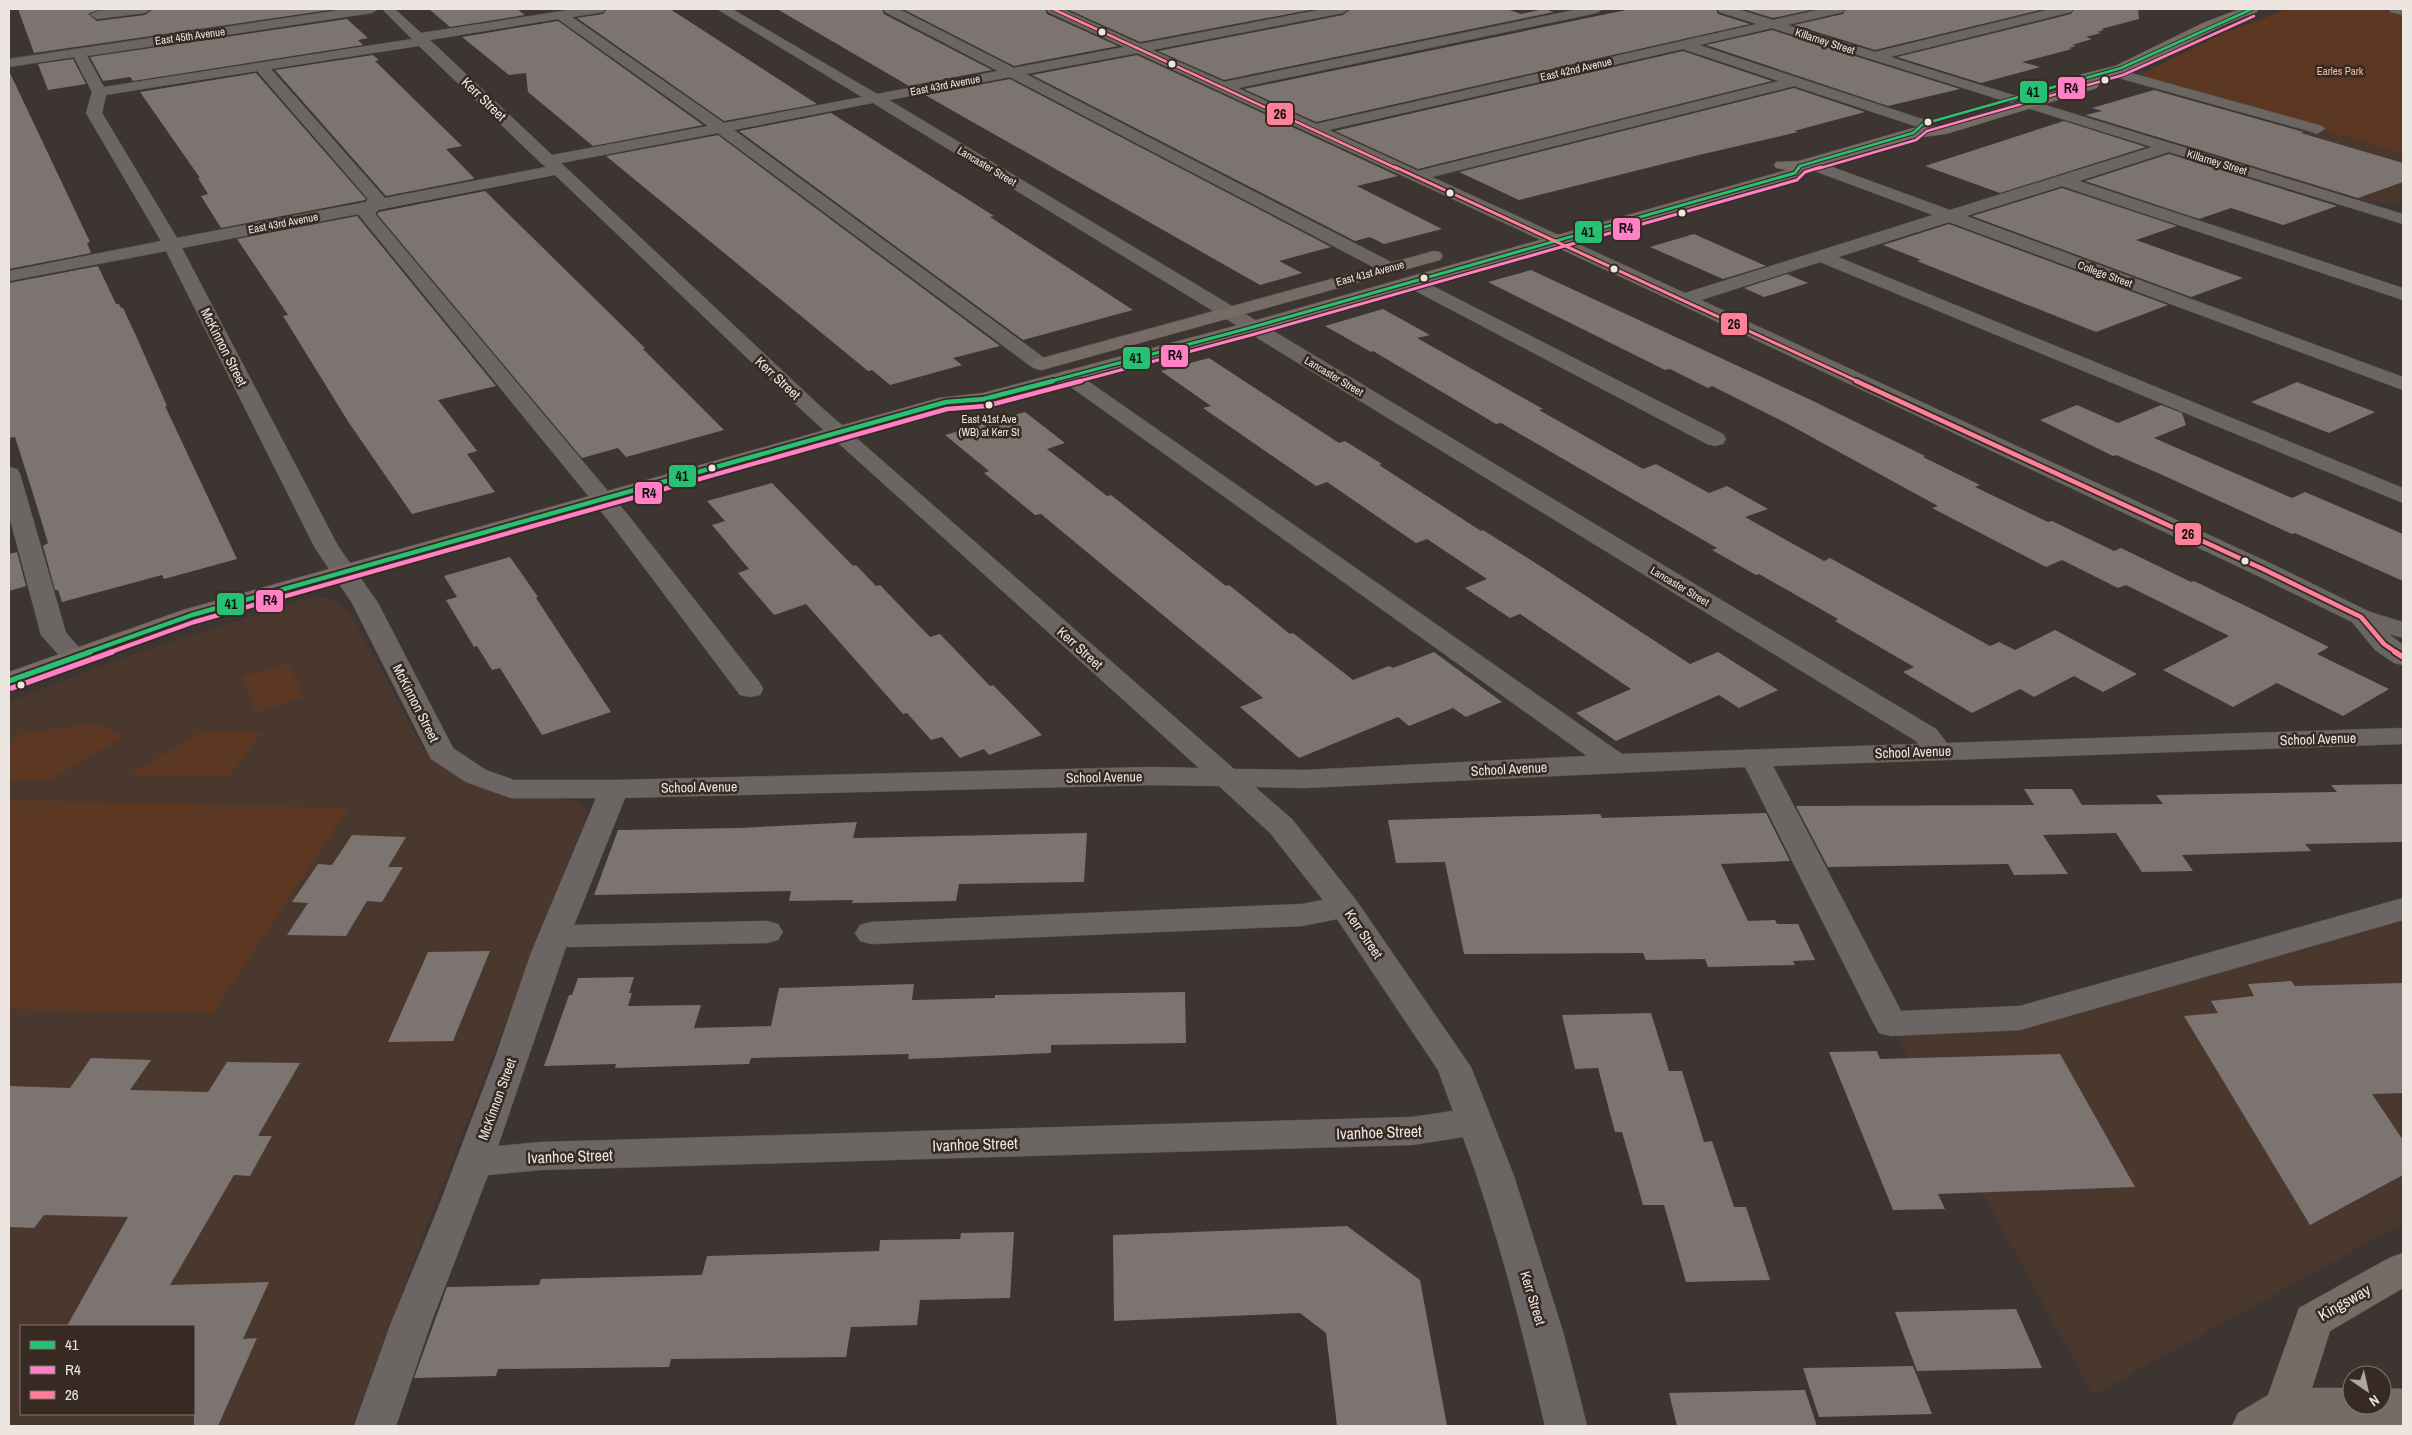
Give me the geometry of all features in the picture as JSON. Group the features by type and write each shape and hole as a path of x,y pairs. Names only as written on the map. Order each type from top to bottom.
{"main road":[{"name":"East 41st Avenue","path":"1763,164 1804,165 2011,98 2074,80 2094,79 2113,72 2203,28 2252,9"},
{"name":"East 41st Avenue","path":"1918,128 1941,131 2032,105 2092,85 2094,79"},
{"name":"East 41st Avenue","path":"9,682 74,656 192,616 345,571 946,402 984,400 1253,327 1795,173 1804,165"},
{"path":"1504,236 1560,221"},
{"name":"East 41st Avenue","path":"946,402 968,386 1040,364 1456,250"},
{"name":"Kingsway","path":"2403,1269 2313,1320 2281,1420 2403,1407"}],"street":[{"path":"97,15 145,9"},
{"name":"East 45th Avenue","path":"10,58 78,52 372,9"},
{"name":"Kerr Street","path":"388,9 838,432 1281,826 1345,907 1454,1067 1502,1194 1544,1335 1566,1426"},
{"path":"78,52 99,92 261,67 598,9"},
{"name":"Lancaster Street","path":"723,9 875,98 1926,735 1938,751"},
{"path":"890,9 1389,268"},
{"name":"East 43rd Avenue","path":"9,276 372,206 721,128 1343,9"},
{"path":"1223,87 1596,9"},
{"name":"Killarney Street","path":"1724,9 2011,98"},
{"name":"East 42nd Avenue","path":"1314,129 1838,9"},
{"path":"1875,57 2066,9"},
{"path":"2395,9 2403,11"},
{"path":"1059,12 1085,11"},
{"path":"1059,12 1684,299 2263,569 2361,617 2403,630"},
{"path":"560,15 721,128 1040,364"},
{"path":"1683,44 1795,81 1918,128"},
{"path":"261,67 378,199 366,214 602,499 750,689"},
{"path":"2113,72 2317,129"},
{"path":"1416,176 1795,81"},
{"name":"McKinnon Street","path":"99,92 94,112 172,244 327,548 345,571 364,603 441,753 476,776 511,789 614,789 554,936 474,1162 411,1324 375,1426"},
{"name":"Killarney Street","path":"2032,105 2403,219"},
{"path":"1684,299 2169,147"},
{"name":"College Street","path":"1804,165 1948,215 2403,384"},
{"path":"2060,180 2403,294"},
{"path":"2386,214 2403,207"},
{"path":"1821,256 2403,496"},
{"path":"1413,282 1715,439"},
{"path":"1068,376 1616,763"},
{"path":"9,474 54,635 74,656"},
{"path":"2361,617 2403,611"},
{"path":"2361,617 2384,644 2403,657"},
{"name":"School Avenue","path":"614,789 1152,776 1226,779 1305,779 1616,763 2403,736"},
{"path":"1755,759 1891,1024 2020,1018 2403,909"},
{"path":"872,932 1302,915 1345,907"},
{"path":"554,936 767,932"},
{"name":"Ivanhoe Street","path":"474,1162 551,1156 1412,1132 1474,1122"}],"shaded area":[{"path":"2317,129 2403,153 2403,201 2388,204 2371,203 2222,159"},
{"path":"326,598 338,602 351,614 425,752 470,782 500,794 561,797 581,804 588,812 432,1212 352,1426 9,1426 9,702 175,640 303,600"},
{"path":"2403,909 2403,1223 2093,1395 1891,1024 2020,1018"}],"green space":[{"name":"Earles Park","path":"2288,9 2379,9 2403,14 2403,153 2148,81 2151,80 2141,74 2226,32"},
{"path":"289,663 304,697 256,712 242,676"},
{"path":"95,724 125,736 50,780 9,779 9,746 21,733"},
{"path":"202,731 262,733 228,777 128,775"},
{"path":"9,800 348,808 213,1013 9,1009"}],"building":[{"path":"18,9 100,9 88,14 97,21 145,15 153,9 336,9 34,53"},
{"path":"429,9 517,9 525,15 450,27"},
{"path":"670,9 817,104 724,121 577,18 603,14 606,10"},
{"path":"777,9 882,9 884,14 992,70 909,86"},
{"path":"903,9 1045,9 1047,14 1118,46 1014,66"},
{"path":"1067,9 1315,9 1140,42"},
{"path":"1351,9 1507,9 1521,14 1544,9 1554,12 1224,80 1158,51 1343,15"},
{"path":"1631,9 1716,9 1718,14 1750,24 1316,122 1244,89"},
{"path":"1743,9 1815,9 1773,18"},
{"path":"1846,9 2044,9 1875,50 1794,25 1843,14"},
{"path":"2074,9 2138,9 2139,19 2101,29 2104,30 2097,32 2101,33 2086,37 2092,39 2072,45 2076,46 2069,48 2072,49 2022,62 2040,67 1981,83 1897,57 2071,14"},
{"path":"347,19 368,38 358,40 363,45 133,81 130,77 103,81 90,57"},
{"path":"558,21 703,125 593,146 528,92 526,73 509,75 462,37"},
{"path":"1772,30 1960,89 1888,106 1706,45"},
{"path":"1683,51 1772,81 1418,169 1335,131"},
{"path":"373,55 379,60 375,61 462,146 446,149 473,179 386,196 275,70"},
{"path":"1137,55 1398,176 1357,186 1442,229 1384,244 1370,237 1355,241 1032,75"},
{"path":"73,59 86,84 48,90 38,64"},
{"path":"9,71 90,242 87,243 91,253 9,269"},
{"path":"256,73 365,200 221,228 201,196 208,194 198,178 200,178 140,92"},
{"path":"1010,79 1331,247 1279,261 1302,273 1260,285 925,95"},
{"path":"1794,88 1865,112 1794,131 1798,132 1519,200 1459,172"},
{"path":"2154,90 2304,132 2301,133 2403,163 2403,182 2358,198 2085,115 2102,111 2092,108"},
{"path":"831,113 994,216 990,217 1133,310 1023,340 739,131"},
{"path":"2064,121 2146,147 2000,193 1925,166"},
{"path":"718,135 1000,346 953,358 962,365 890,385 872,370 868,371 606,156"},
{"path":"2169,154 2337,206 2283,225 2231,208 2199,219 2085,181"},
{"path":"2062,188 2177,226 2136,240 2243,278 2191,297 1972,216"},
{"path":"485,191 645,348 643,349 724,430 626,457 618,448 582,458 377,214 379,212"},
{"path":"357,216 496,386 438,400 477,451 467,454 495,492 412,514 349,423 283,316 288,315 237,239"},
{"path":"1949,224 2168,305 2096,332 1917,261 1921,260 1883,245"},
{"path":"1694,234 1766,266 1723,279 1650,247"},
{"path":"98,266 116,304 123,308 167,406 165,406 237,559 164,579 162,575 62,602 58,590 55,590 43,546 48,543 15,437 9,438 9,283"},
{"path":"1531,270 1811,400 1925,456 1923,457 1980,485 1975,487 2048,522 2052,521 2114,551 2121,548 2254,610 2329,647 2317,654 2389,689 2343,716 2277,683 2233,707 2163,670 2229,636 2126,585 2118,588 2062,560 2046,567 1932,508 1938,506 1786,423 1712,386 1708,388 1670,369 1665,370 1488,282"},
{"path":"1787,274 1808,283 1764,297 1744,288"},
{"path":"1383,309 1430,335 1417,338 1543,409 1539,410 1643,469 1656,464 1709,493 1727,486 1768,509 1745,517 1824,561 1830,558 1990,646 1999,642 2015,650 2055,630 2137,674 2103,692 2074,676 2034,697 2020,689 1972,713 1903,672 1914,667 1835,621 1838,619 1759,574 1756,575 1712,550 1717,548 1501,423 1496,424 1373,351 1371,352 1325,326"},
{"path":"1209,358 1339,443 1345,441 1382,464 1379,465 1481,531 1483,530 1534,562 1690,664 1718,652 1778,690 1739,708 1719,695 1616,741 1576,713 1631,689 1520,614 1510,618 1465,588 1487,579 1427,539 1416,543 1327,482 1316,486 1203,408 1211,406 1161,371"},
{"path":"2297,382 2375,412 2329,433 2251,402"},
{"path":"2077,405 2118,423 2161,405 2182,413 2186,425 2154,438 2292,498 2305,492 2403,534 2403,581 2295,533 2292,534 2158,473 2116,455 2113,456 2040,420"},
{"path":"1025,412 1065,443 1047,449 1107,496 1111,495 1226,586 1229,585 1290,634 1293,633 1353,680 1389,666 1393,668 1434,652 1502,702 1466,717 1453,708 1409,726 1398,717 1299,758 1240,707 1263,698 1041,514 1035,515 984,473 989,471 945,435"},
{"path":"772,483 853,566 856,565 876,586 880,585 930,637 940,634 990,686 993,685 1042,735 989,755 984,749 960,758 942,737 931,740 907,713 903,714 806,604 774,615 738,573 749,569 712,525 725,521 707,501"},
{"path":"17,552 26,586 9,591 9,554"},
{"path":"510,557 538,597 536,598 611,712 542,735 500,668 492,670 477,646 474,647 446,600 457,597 444,576"},
{"path":"2403,784 2403,842 2305,844 2311,851 2182,855 2193,871 2142,872 2116,833 2043,835 2068,874 2014,875 2008,864 1828,867 1796,806 2034,805 2024,789 2072,789 2082,805 2163,804 2156,795 2337,792 2331,785"},
{"path":"1766,813 1790,861 1721,864 1748,921 1775,920 1777,924 1798,924 1815,960 1793,961 1795,965 1708,967 1705,959 1646,960 1643,953 1464,954 1445,862 1396,863 1388,820 1600,814 1602,818"},
{"path":"857,822 853,838 1087,833 1084,882 959,884 956,901 852,903 853,900 789,901 791,891 594,895 618,830 739,828"},
{"path":"352,835 406,837 388,867 403,867 382,902 367,901 346,936 287,935 308,903 292,902 318,864 332,865"},
{"path":"490,951 453,1041 388,1042 428,952"},
{"path":"634,977 629,993 632,993 628,1006 701,1005 694,1028 771,1026 779,988 914,984 912,1000 995,998 995,995 1185,992 1186,1043 1051,1045 1051,1053 938,1058 908,1059 909,1054 751,1058 749,1064 615,1068 616,1064 544,1066 569,995 572,995 578,978"},
{"path":"2291,981 2295,986 2403,983 2403,1093 2372,1094 2403,1140 2403,1175 2310,1225 2184,1016 2218,1013 2211,1001 2254,996 2248,984"},
{"path":"1651,1013 1669,1071 1682,1071 1704,1142 1712,1141 1734,1207 1746,1207 1770,1280 1686,1282 1664,1205 1643,1205 1622,1132 1615,1132 1598,1068 1575,1069 1562,1015"},
{"path":"1877,1051 1880,1059 2060,1054 2135,1187 1938,1194 1945,1209 1893,1210 1829,1052"},
{"path":"91,1058 151,1060 130,1090 208,1092 227,1062 300,1063 258,1136 272,1136 250,1176 234,1175 170,1285 269,1282 243,1339 257,1338 218,1426 194,1426 195,1325 68,1325 128,1217 44,1215 34,1228 9,1227 9,1086 70,1088"},
{"path":"1347,1226 1420,1280 1447,1426 1337,1426 1326,1333 1300,1313 1114,1321 1113,1235"},
{"path":"1014,1232 1010,1298 920,1300 917,1325 851,1327 846,1357 671,1359 669,1367 498,1369 496,1376 414,1378 447,1287 539,1285 541,1279 702,1275 707,1256 879,1251 880,1240 960,1239 961,1233"},
{"path":"2016,1309 2042,1368 1917,1371 1895,1312"},
{"path":"1913,1366 1932,1414 1819,1417 1803,1368"},
{"path":"1805,1390 1817,1426 1677,1426 1669,1393"}],"transit line":[{"name":"26","path":"1053,9 2263,569 2361,617 2384,644 2403,657"},
{"name":"41","path":"9,681 192,615 946,402 984,399 1253,327 1795,173 1800,166 1913,133 1923,124 2121,68 2230,17 2252,9"},
{"name":"R4","path":"12,688 194,622 947,409 986,406 1255,334 1797,180 1805,172 1916,140 1927,131 2123,75 2254,16"}],"place":[{"name":"East 41st Ave (WB) at Kerr St","path":"989,405"}]}
